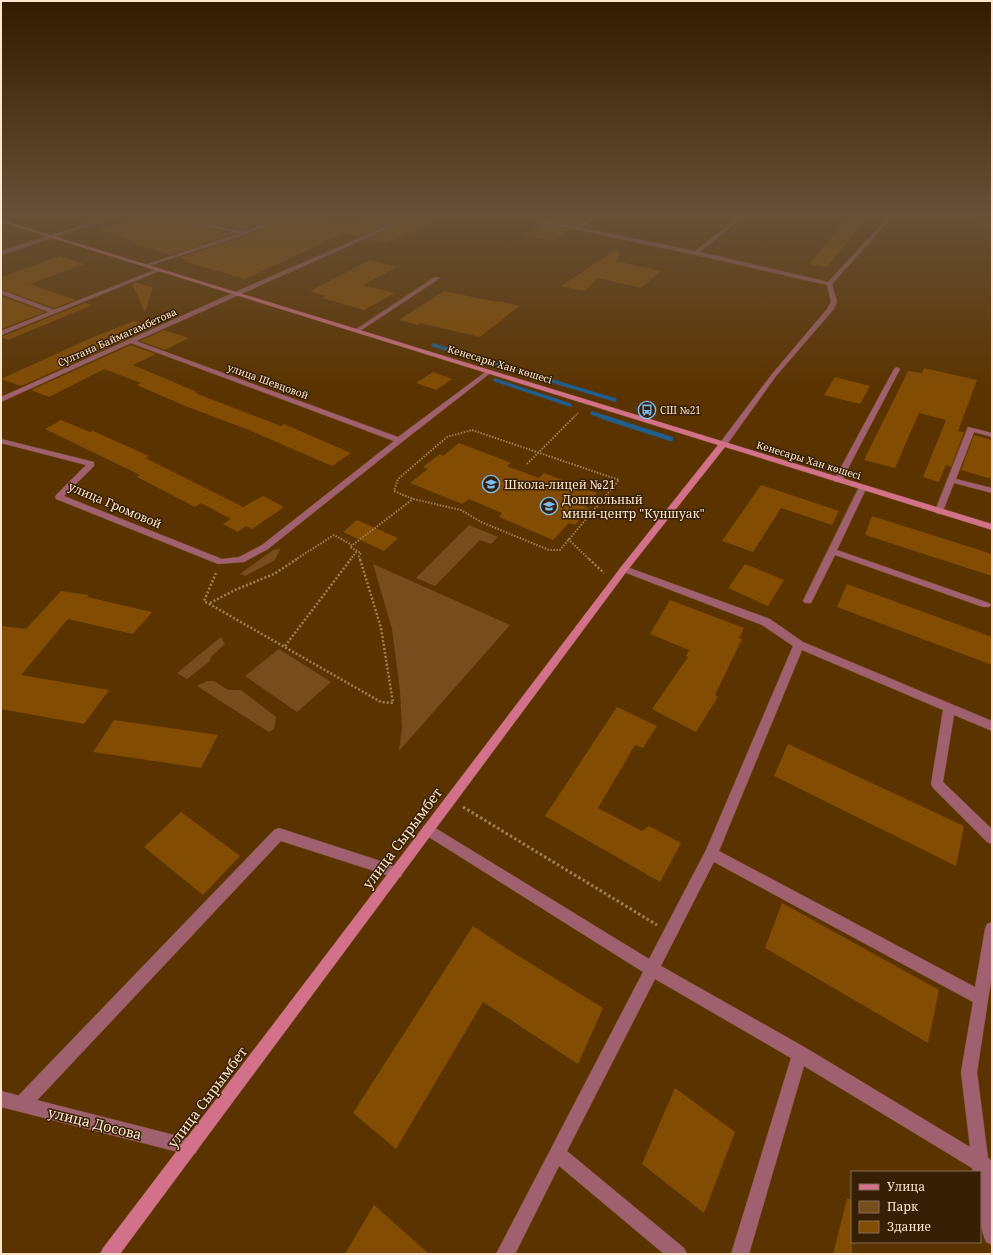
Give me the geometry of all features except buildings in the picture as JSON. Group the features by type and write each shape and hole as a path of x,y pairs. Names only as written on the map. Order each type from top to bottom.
{"main road":[{"name":"Кенесары Хан көшесі","path":"171,274 358,330 992,527"},
{"name":"улица Сырымбет","path":"109,1254 624,569 723,444"}],"street":[{"path":"1,333 150,274"},
{"name":"Султана Баймагамбетова","path":"1,400 282,274"},
{"path":"784,274 829,284"},
{"path":"829,284 839,274"},
{"path":"358,330 437,278"},
{"path":"723,444 774,375 830,310 834,302 829,284"},
{"path":"1,292 54,312"},
{"name":"улица Шевцовой","path":"130,341 399,440"},
{"path":"838,480 897,369"},
{"name":"улица Громовой","path":"1,441 91,464 59,497 221,562 241,560 265,547 399,440 490,371"},
{"path":"939,511 971,429 992,435"},
{"path":"951,480 992,491"},
{"path":"808,601 863,488"},
{"path":"832,551 986,605"},
{"path":"624,569 766,622 799,645 992,726"},
{"path":"505,1254 712,854 799,645"},
{"path":"949,708 937,784 992,838"},
{"path":"428,830 652,969 800,1054 986,1167"},
{"path":"22,1104 279,834 396,872"},
{"path":"712,854 981,998"},
{"path":"992,929 969,1072 986,1167 992,1236"},
{"path":"740,1254 800,1054"},
{"name":"улица Досова","path":"1,1099 190,1147"},
{"path":"557,1153 678,1254"}],"path":[{"path":"527,464 578,413"},
{"path":"472,430 539,452 619,480 560,550 549,550 481,522 461,510 413,499 394,491 398,478 446,437 472,430"},
{"path":"352,545 413,499"},
{"path":"209,604 235,590 274,574 334,535 352,545 350,547 361,553 359,556 381,628 393,703 380,702 285,646 209,604 204,601 221,562"},
{"path":"568,539 604,574"},
{"path":"285,646 357,551"},
{"path":"451,800 671,933"}],"green space":[{"path":"469,525 498,537 491,544 480,540 435,586 416,578"},
{"path":"280,549 275,560 245,576 240,574 273,550"},
{"path":"373,564 510,625 399,751 402,728 400,691 392,629"},
{"path":"221,637 225,644 211,657 210,661 187,679 177,673"},
{"path":"279,649 331,682 297,712 245,676"},
{"path":"207,681 214,681 228,690 241,690 276,717 274,729 269,732 197,686"}],"waterway":[{"path":"433,345 515,370"},
{"path":"536,376 615,400"},
{"path":"495,380 570,405"},
{"path":"592,413 605,418"},
{"path":"605,418 671,439"}],"place":[{"name":"СШ №21","path":"647,410"},
{"name":"Школа-лицей №21","path":"491,484"},
{"name":"Дошкольный мини-центр \"Куншуак\"","path":"549,506"}]}
